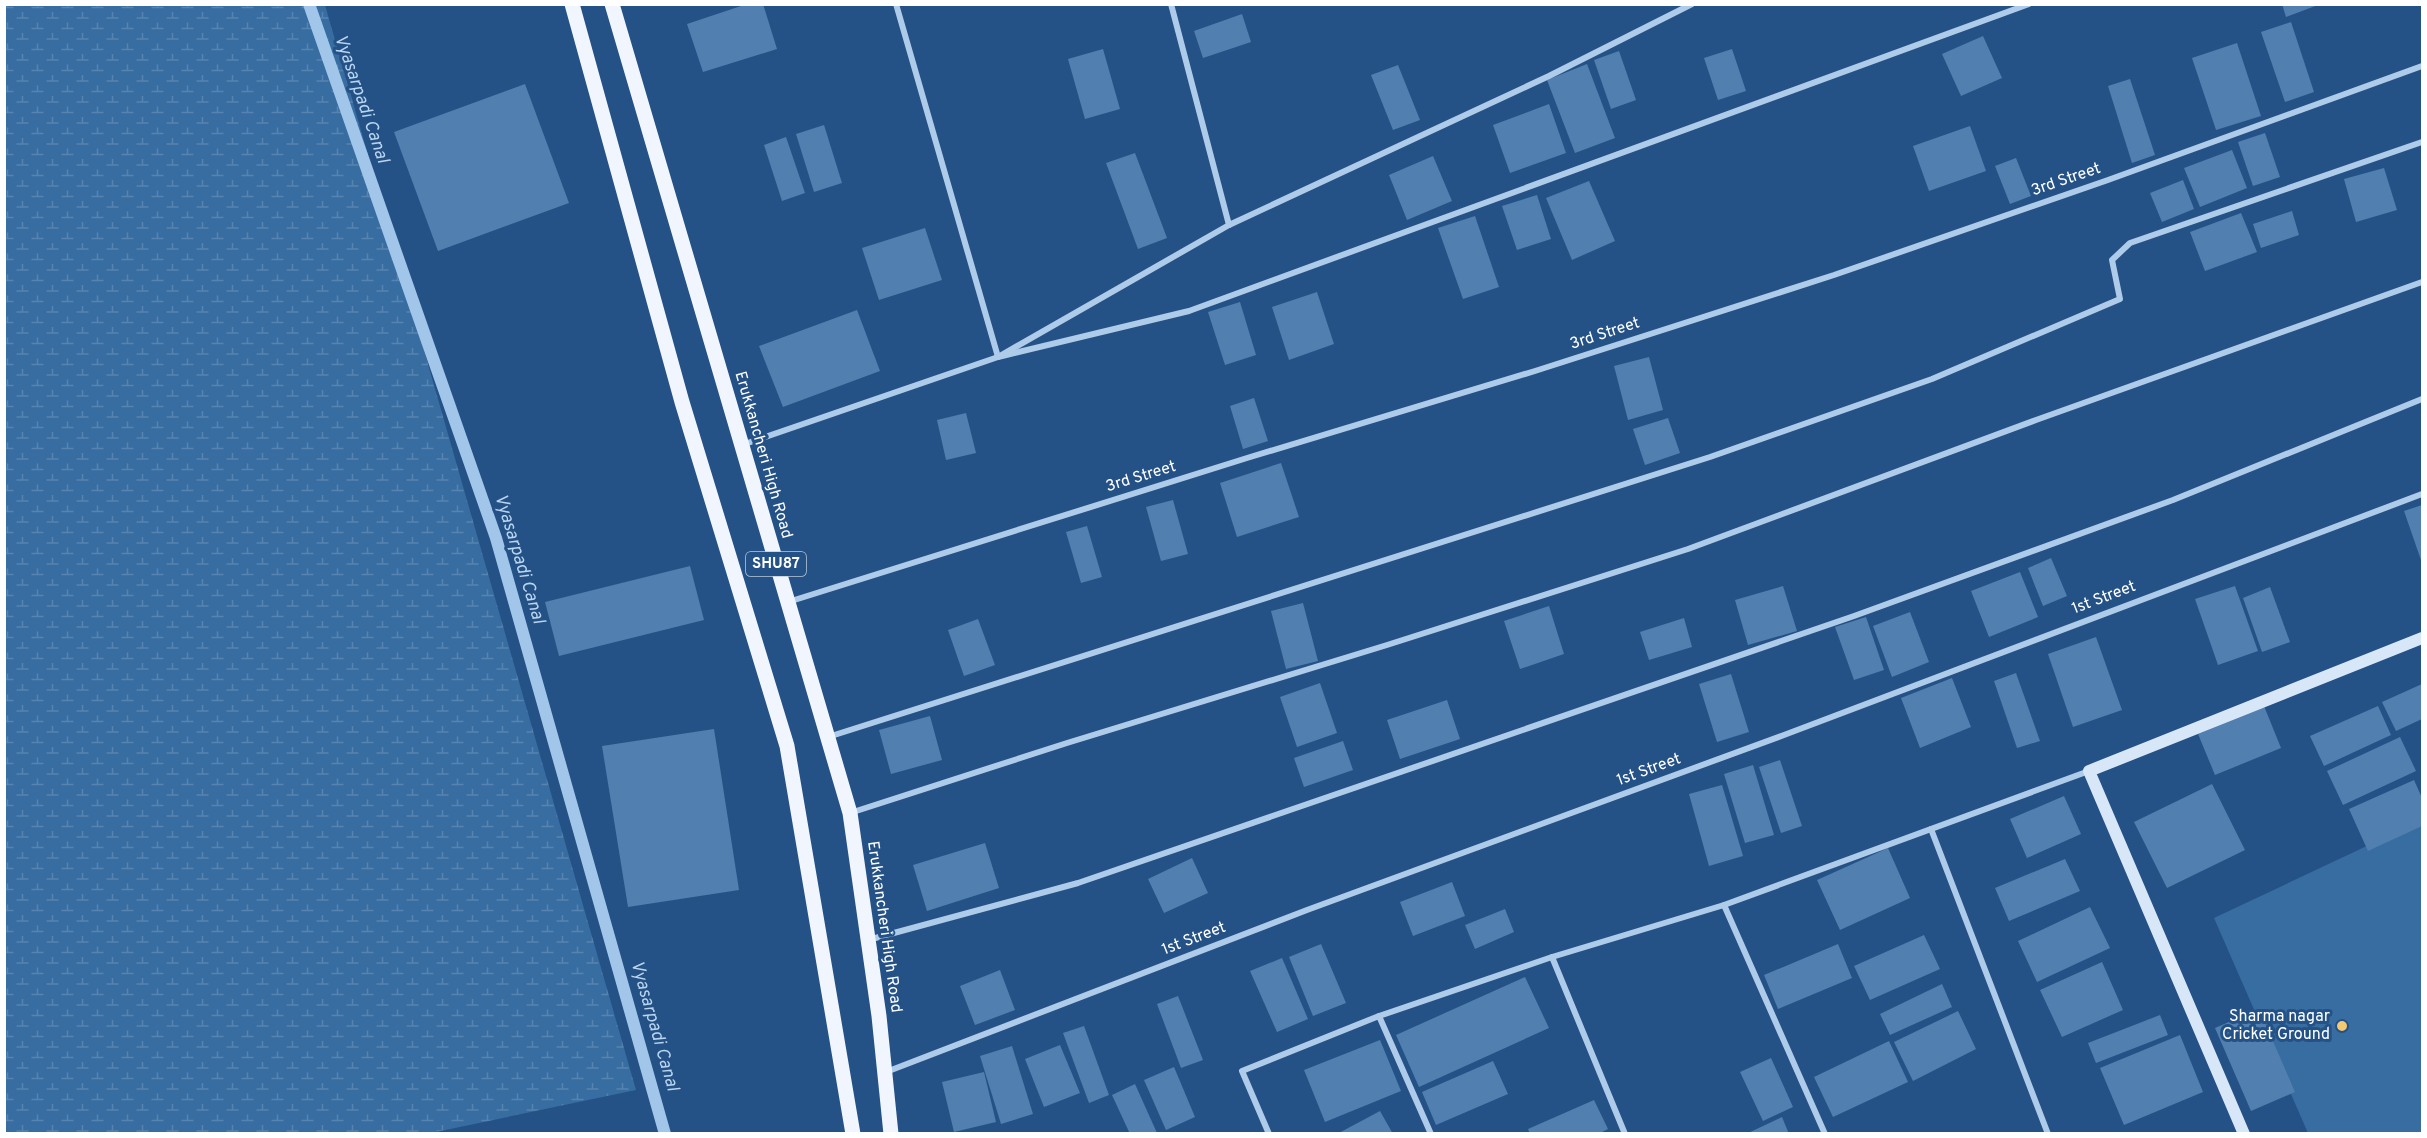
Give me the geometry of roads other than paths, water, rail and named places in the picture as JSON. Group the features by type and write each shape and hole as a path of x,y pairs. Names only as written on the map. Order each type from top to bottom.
{"main road":[{"name":"SHU87","path":"572,4 682,402 787,746 853,1134"},
{"name":"Erukkancheri High Road","path":"612,4 850,813 886,1072 891,1134"}],"street":[{"path":"896,4 998,357"},
{"path":"1171,4 1230,225"},
{"path":"998,357 1230,225 1549,76 1692,4"},
{"path":"741,445 998,357 1189,311 2029,4"},
{"name":"3rd Street","path":"788,602 1535,371 1834,274 2108,180 2422,66"},
{"path":"828,737 1710,457 1932,379 2120,299 2112,260 2130,243 2422,142"},
{"path":"850,813 1688,549 2036,420 2422,282"},
{"path":"868,940 1078,883 1854,616 2173,500 2422,399"},
{"name":"1st Street","path":"886,1072 1307,910 1784,735 2422,494"},
{"path":"1269,1134 1242,1071 1379,1016 1552,957 1724,906 2089,771 2422,638"},
{"path":"2089,771 2244,1134"},
{"path":"1931,829 2048,1134"},
{"path":"1724,906 1826,1134"},
{"path":"1552,957 1625,1134"},
{"path":"1379,1016 1431,1134"}],"waterway":[{"name":"Vyasarpadi Canal","path":"309,4 496,538 665,1134"}],"place":[{"name":"Sharma nagar Cricket Ground","path":"2342,1026"}]}
